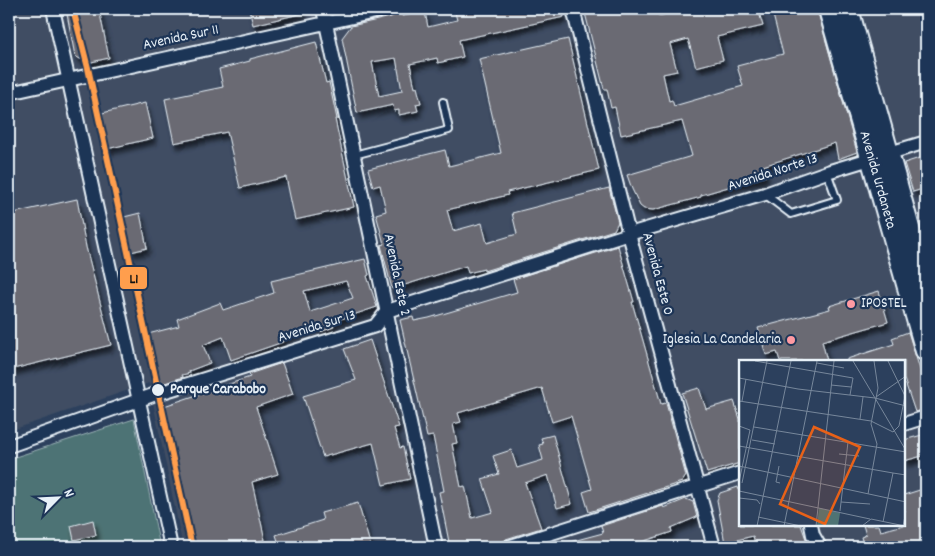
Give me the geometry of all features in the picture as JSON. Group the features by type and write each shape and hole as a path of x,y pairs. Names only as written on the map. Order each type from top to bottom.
{"main road":[{"name":"Avenida Urdaneta","path":"829,9 926,289"},
{"name":"Avenida Urdaneta","path":"848,9 926,351"}],"street":[{"path":"53,9 170,547"},
{"name":"Avenida Este 2","path":"324,9 436,547"},
{"name":"Avenida Sur 11","path":"9,93 389,9"},
{"name":"Avenida Este 0","path":"573,9 629,234 714,547"},
{"name":"Avenida Norte 13","path":"629,234 765,194 827,172 926,142"},
{"name":"Avenida Sur 13","path":"9,446 138,400 376,326 387,311 629,234"},
{"path":"905,424 926,418"},
{"path":"508,547 739,473"},
{"path":"811,526 813,535 820,547"}],"lane":[{"path":"354,156 449,130 443,102"},
{"path":"765,194 791,214 837,200 827,172"}],"shaded area":[{"path":"9,9 926,9 926,547 183,547 149,383 9,431"}],"green space":[{"name":"Parque Carabobo","path":"134,419 160,547 9,547 9,459"}],"building":[{"path":"66,9 99,9 109,58 87,63 75,56"},
{"path":"249,9 304,9 304,13 253,25"},
{"path":"397,9 401,9 402,16 425,12 428,27 457,20 454,9 562,9 564,17 459,40 463,57 438,63 437,58 410,64 415,88 417,87 421,103 416,104 418,111 399,115 399,110 394,111 393,105 357,113 342,38 351,26 395,15","holes":["396,58 402,91 379,96 372,62"]},
{"path":"584,9 657,9 659,16 686,9 758,9 763,26 717,37 723,60 696,67 688,39 670,44 677,71 663,74 669,101 672,100 674,106 743,86 737,66 783,54 773,15 799,9 817,9 857,152 838,159 835,143 763,166 766,176 653,210 644,209 640,206 627,175 692,156 682,121 621,135 615,107 611,108 607,89 604,89"},
{"path":"568,39 599,170 507,192 508,195 447,210 453,231 482,223 487,243 517,234 512,213 609,188 618,222 614,230 484,271 484,269 468,273 466,266 392,289 381,245 384,244 376,214 386,211 380,185 373,187 368,169 445,150 449,166 501,153 479,59"},
{"path":"316,42 326,83 329,82 354,207 295,220 286,177 240,188 227,132 174,143 165,99 223,87 219,69"},
{"path":"145,103 153,138 107,149 98,114"},
{"path":"926,156 926,188 913,192 904,163"},
{"path":"77,199 86,247 111,345 9,370 9,214"},
{"path":"140,213 147,248 131,252 124,217"},
{"path":"618,246 661,404 666,403 686,476 682,482 589,512 583,492 592,489 571,416 552,422 542,388 458,413 461,422 453,424 457,443 452,444 461,487 465,486 472,518 493,512 482,479 499,474 493,456 511,450 517,468 543,460 539,445 543,444 541,438 553,435 572,504 557,508 548,475 525,483 541,528 506,539 501,544 489,547 484,547 483,544 473,547 450,547 439,492 444,491 433,436 427,437 400,320 413,317 414,321 429,318 517,292 513,279"},
{"path":"365,259 369,275 367,276 377,307 332,322 334,327 320,332 317,325 282,338 283,342 231,360 223,337 203,345 210,363 189,371 190,373 182,375 183,377 162,384 148,334 179,326 177,319 220,303 223,310 274,293 271,281","holes":["346,281 353,298 310,312 304,291"]},
{"path":"879,291 888,322 822,341 827,360 780,360 777,352 766,355 758,328 830,309 829,306"},
{"path":"908,332 926,388 926,409 915,412 905,382 905,360 847,360 894,344 892,338"},
{"path":"370,340 399,427 394,428 400,448 403,447 410,479 383,485 373,443 323,457 303,396 356,380 344,349"},
{"path":"282,363 293,394 256,407 278,474 252,482 265,540 232,547 188,547 181,514 188,513 164,406 250,377 249,374"},
{"path":"699,388 706,409 734,401 739,416 739,463 707,473 682,393"},
{"path":"926,425 926,455 905,461 905,440 922,435 920,428"},
{"path":"738,487 739,526 801,526 811,547 756,547 753,536 725,543 717,500 720,493"},
{"path":"926,488 926,547 864,547 861,537 866,535 863,526 879,526 881,531 905,526 905,495"},
{"path":"686,499 693,502 697,517 671,528 672,532 626,547 562,547 562,544 603,533 601,526 663,506 664,508"},
{"path":"358,503 371,547 280,547 276,535 323,520 321,513"},
{"path":"93,520 96,535 74,540 71,526"}],"transit line":[{"name":"L1","path":"73,9 88,68 192,547"}],"place":[{"name":"IPOSTEL","path":"851,304"},
{"name":"Iglesia La Candelaria","path":"791,340"},
{"name":"Parque Carabobo","path":"158,390"}]}
